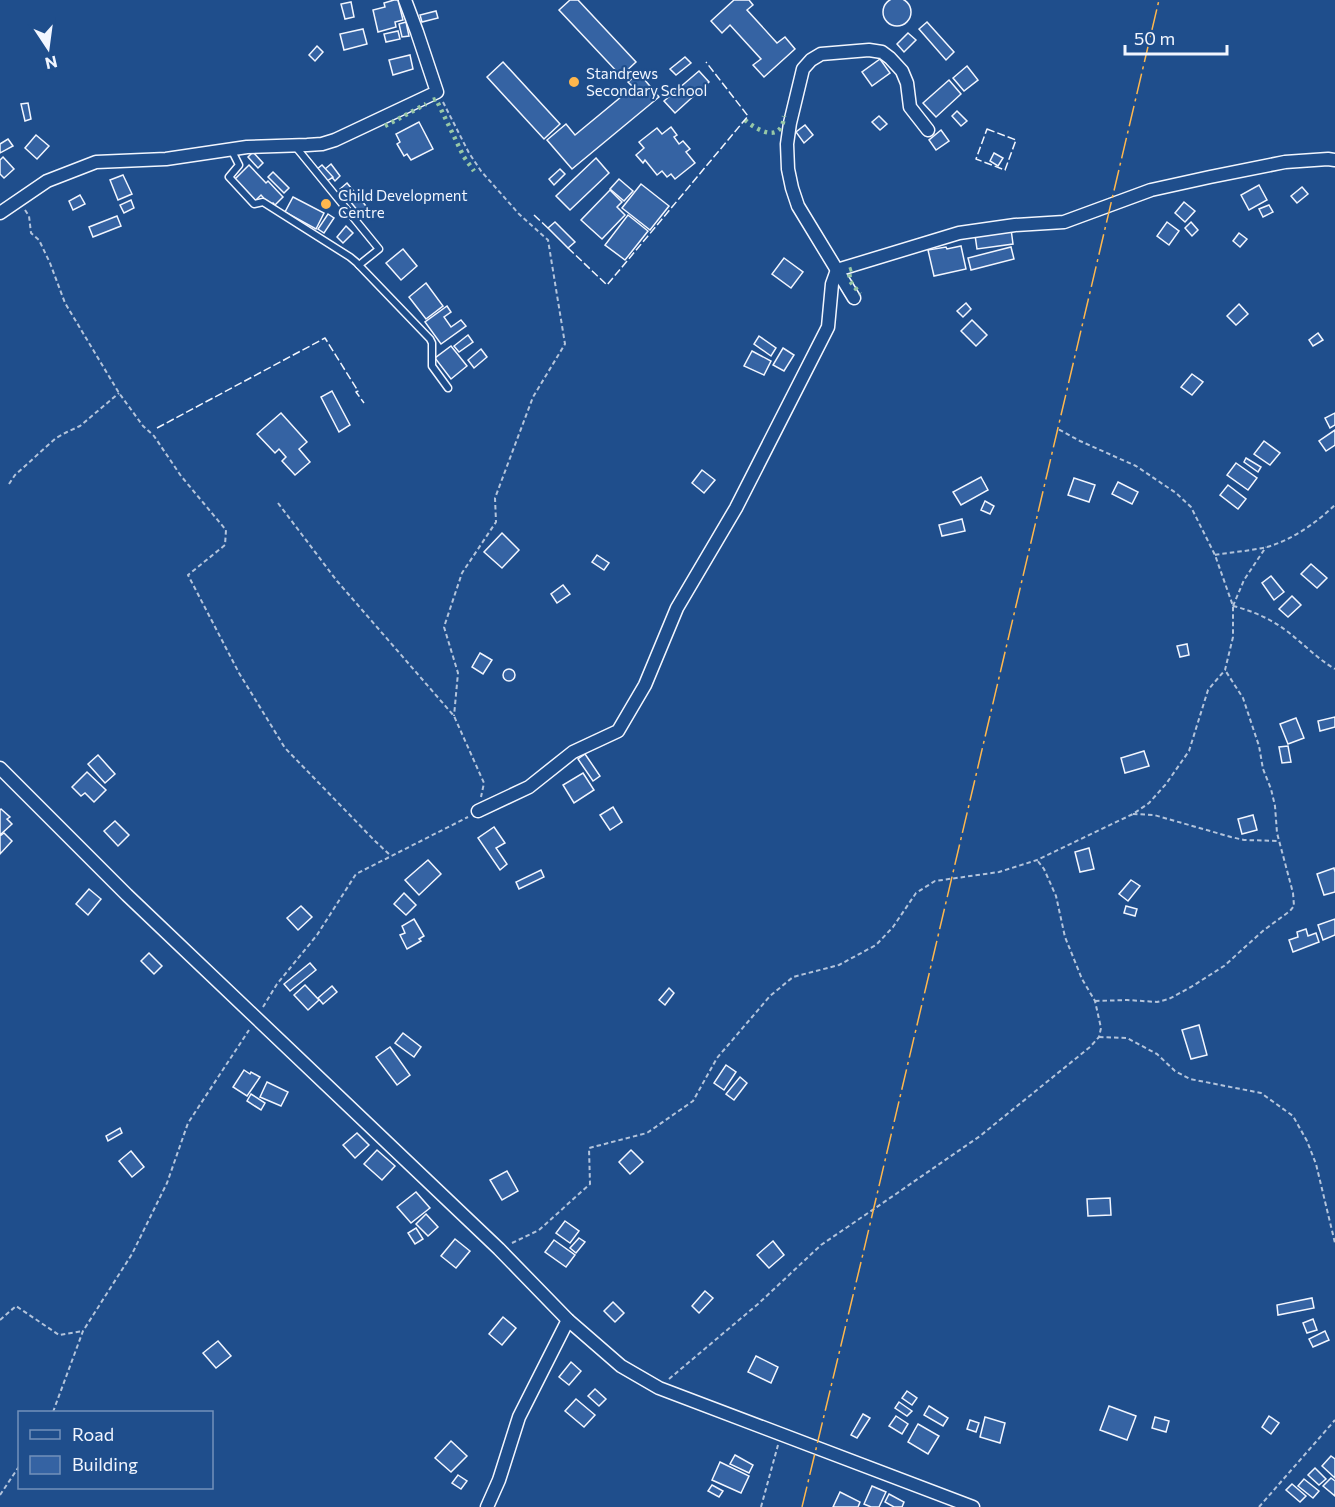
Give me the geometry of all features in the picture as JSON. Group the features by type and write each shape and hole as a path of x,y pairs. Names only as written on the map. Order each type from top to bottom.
{"street":[{"path":"0,213 47,181 96,162 166,159 247,147 322,144 437,92 405,0"},
{"path":"854,298 798,206 792,188 787,144 802,69 821,54 869,50 882,52 902,72 907,82 910,107 928,130"},
{"path":"837,270 959,232 1064,222 1151,190 1284,162 1335,160"},
{"path":"478,811 530,787 573,752 618,731 645,685 677,608 736,508 828,327 832,284 837,270"},
{"path":"0,768 127,895 498,1249 568,1320 621,1366 659,1388 973,1507"},
{"path":"487,1507 499,1479 519,1417 568,1320"}],"lane":[{"path":"295,146 379,249 359,265"},
{"path":"231,149 239,165 229,177 254,204 262,202 350,257 359,265 430,339 432,366 448,388"}],"path":[{"path":"437,92 481,171 519,213 548,240 565,344 533,397 495,498 496,522 462,573 444,627 458,673 453,716"},
{"path":"19,200 29,216 31,233 39,240 50,263 65,303 119,393 142,426 154,436 181,476 226,530 225,545 188,575 239,673 285,748 391,856"},
{"path":"9,484 15,475 56,438 80,426 119,393"},
{"path":"498,1249 539,1230 590,1184 589,1148 647,1133 693,1101 717,1058 770,996 793,977 839,965 876,945 893,927 916,892 935,881 999,872 1037,860 1133,814 1149,803 1166,784 1189,751 1208,690 1225,670 1233,637 1233,606 1215,555 1191,507 1176,493 1136,466 1058,429"},
{"path":"54,1411 83,1330 132,1254 167,1183 188,1123 277,984 317,935 356,874 478,811 484,783 453,716 337,581 278,503"},
{"path":"1215,555 1266,547 1287,539 1320,518 1335,505"},
{"path":"1233,606 1244,580 1266,547"},
{"path":"1233,606 1260,615 1283,628 1335,669"},
{"path":"1095,1001 1156,1002 1169,999 1224,966 1294,906 1277,833 1275,806 1263,769 1259,746 1243,699 1225,670"},
{"path":"1133,814 1154,814 1238,838 1280,841"},
{"path":"659,1388 758,1304 821,1245 980,1136 1090,1047 1099,1037 1101,1028 1095,1001 1082,979 1065,937 1056,896 1044,869 1037,860"},
{"path":"1099,1037 1127,1038 1157,1054 1175,1071 1190,1079 1261,1093 1293,1116 1316,1164 1335,1243"},
{"path":"0,1320 16,1306 59,1335 83,1330"},
{"path":"1259,1507 1335,1420"},
{"path":"761,1507 781,1434"},
{"path":"0,1495 18,1468"}],"building":[{"path":"892,-1 902,-1 910,7 910,17 902,25 892,25 884,17 884,7"},
{"path":"398,0 403,20 395,22 396,27 378,32 373,10 385,7 384,3"},
{"path":"570,0 578,0 636,62 621,76 559,10"},
{"path":"734,0 749,0 753,5 747,10 777,43 785,37 795,49 764,77 753,65 761,59 730,25 722,33 711,21"},
{"path":"351,2 354,17 345,19 341,4"},
{"path":"436,11 438,18 422,22 420,15"},
{"path":"406,22 409,36 402,37 399,24"},
{"path":"927,22 954,52 946,60 919,29"},
{"path":"363,29 367,44 344,50 340,34"},
{"path":"398,31 400,39 386,42 384,34"},
{"path":"908,33 916,40 904,52 897,44"},
{"path":"317,46 323,52 315,61 309,55"},
{"path":"410,55 413,69 393,75 389,60"},
{"path":"685,57 691,63 676,75 670,69"},
{"path":"880,59 890,73 872,86 862,72"},
{"path":"503,62 560,124 544,139 487,77"},
{"path":"967,66 978,80 964,91 953,78"},
{"path":"699,71 709,82 675,113 664,101"},
{"path":"639,73 659,97 572,169 547,140 566,124 575,135 633,87 628,82"},
{"path":"949,80 961,94 936,117 923,103"},
{"path":"28,103 31,119 25,121 21,104"},
{"path":"957,111 967,121 961,126 952,116"},
{"path":"879,116 887,124 880,130 872,122"},
{"path":"419,122 433,149 411,160 407,154 404,156 397,144 400,142 396,134"},
{"path":"805,125 813,135 804,143 796,132"},
{"path":"671,127 677,135 674,137 679,144 683,141 690,149 686,152 695,163 675,179 671,174 667,177 662,171 657,175 645,160 643,163 636,155 644,148 639,142 657,128 662,134"},
{"path":"941,130 949,141 936,150 929,140"},
{"path":"36,135 49,146 37,159 25,148"},
{"path":"8,139 13,146 0,153 0,144"},
{"path":"253,152 263,163 258,168 248,157"},
{"path":"994,153 1003,158 998,166 990,161"},
{"path":"3,157 14,169 4,178 0,174 0,160"},
{"path":"596,158 609,173 570,210 556,196"},
{"path":"331,164 340,176 335,181 325,169"},
{"path":"249,165 283,197 275,205 273,203 270,205 261,195 255,201 235,179"},
{"path":"322,165 333,177 327,181 317,169"},
{"path":"560,169 565,174 554,185 549,179"},
{"path":"273,172 289,188 284,193 268,177"},
{"path":"123,175 132,194 118,200 110,180"},
{"path":"619,179 633,191 624,201 610,189"},
{"path":"347,183 370,211 363,217 340,189"},
{"path":"641,184 669,206 650,230 622,208"},
{"path":"1259,185 1267,200 1249,210 1241,195"},
{"path":"1302,187 1308,194 1297,203 1291,196"},
{"path":"610,190 622,202 617,207 625,215 602,239 581,220"},
{"path":"80,195 85,204 73,210 69,201"},
{"path":"293,197 324,213 316,229 285,212"},
{"path":"131,200 134,208 124,213 120,205"},
{"path":"1184,202 1195,211 1185,222 1175,213"},
{"path":"1269,205 1273,212 1263,217 1259,209"},
{"path":"328,214 334,218 324,233 318,229"},
{"path":"628,215 648,231 625,260 605,245"},
{"path":"117,216 121,226 93,237 89,227"},
{"path":"555,222 575,242 568,248 548,228"},
{"path":"1167,222 1179,231 1169,245 1157,236"},
{"path":"1191,222 1198,230 1192,236 1185,228"},
{"path":"346,226 353,233 343,243 337,237"},
{"path":"1011,229 1013,244 977,249 975,235"},
{"path":"1239,233 1247,239 1240,247 1233,241"},
{"path":"961,246 966,269 934,276 928,250"},
{"path":"1011,247 1014,259 971,270 968,258"},
{"path":"403,249 417,266 401,280 386,263"},
{"path":"784,258 803,272 791,288 772,274"},
{"path":"426,283 443,306 426,319 409,297"},
{"path":"966,303 971,309 963,317 957,311"},
{"path":"1239,304 1248,314 1236,325 1227,316"},
{"path":"447,306 451,312 444,317 451,327 461,320 466,326 441,344 425,322"},
{"path":"972,320 987,335 976,346 961,331"},
{"path":"1318,333 1323,340 1313,346 1309,340"},
{"path":"468,335 473,342 459,352 454,346"},
{"path":"759,336 776,348 771,356 754,344"},
{"path":"451,346 467,366 451,379 435,358"},
{"path":"783,348 794,355 784,371 773,365"},
{"path":"481,349 487,357 474,368 468,360"},
{"path":"752,351 771,361 764,375 744,366"},
{"path":"1192,374 1203,382 1192,395 1181,387"},
{"path":"332,391 350,425 339,432 321,397"},
{"path":"281,413 307,442 299,449 310,462 295,475 282,461 286,457 279,449 275,453 257,434"},
{"path":"1335,413 1335,425 1330,428 1325,418"},
{"path":"1335,430 1335,445 1326,451 1319,441"},
{"path":"1264,441 1280,453 1270,465 1254,454"},
{"path":"1246,458 1261,467 1258,472 1244,462"},
{"path":"1236,463 1257,478 1248,490 1227,475"},
{"path":"702,470 715,480 704,493 692,483"},
{"path":"981,477 988,490 961,505 953,492"},
{"path":"1074,478 1095,485 1089,502 1068,495"},
{"path":"1118,482 1138,492 1132,504 1112,494"},
{"path":"1228,485 1246,499 1238,509 1220,495"},
{"path":"985,501 994,506 990,514 981,510"},
{"path":"962,519 965,531 942,536 939,525"},
{"path":"502,533 519,550 502,568 484,552"},
{"path":"597,555 609,563 604,570 592,562"},
{"path":"1311,564 1327,578 1317,588 1301,574"},
{"path":"1271,576 1284,592 1274,600 1262,583"},
{"path":"563,585 570,594 557,603 551,594"},
{"path":"1292,596 1301,605 1288,617 1279,609"},
{"path":"1187,644 1189,655 1180,657 1177,646"},
{"path":"480,653 492,660 483,674 472,667"},
{"path":"511,669 515,675 511,681 507,681 503,673"},
{"path":"1335,717 1335,727 1320,731 1318,721"},
{"path":"1296,718 1304,738 1288,744 1280,724"},
{"path":"1288,746 1291,762 1282,763 1279,747"},
{"path":"1144,751 1149,766 1125,773 1121,758"},
{"path":"585,754 600,776 593,781 578,759"},
{"path":"98,755 115,774 105,783 88,764"},
{"path":"87,772 106,790 94,802 85,793 81,796 72,787"},
{"path":"583,773 594,790 574,803 563,785"},
{"path":"613,807 622,822 610,830 600,815"},
{"path":"0,810 10,817 7,819 12,824 0,835"},
{"path":"1253,815 1257,830 1242,834 1238,819"},
{"path":"115,821 129,835 118,846 104,831"},
{"path":"494,827 505,843 496,848 507,864 500,870 478,838"},
{"path":"4,833 12,841 0,854 0,836"},
{"path":"1089,848 1094,869 1080,872 1075,852"},
{"path":"428,860 441,874 419,895 405,880"},
{"path":"1334,868 1335,892 1324,895 1317,874"},
{"path":"541,870 544,877 519,889 516,882"},
{"path":"1131,880 1140,886 1128,901 1119,894"},
{"path":"89,889 101,899 88,915 76,904"},
{"path":"404,893 416,905 406,915 394,904"},
{"path":"301,906 312,917 298,930 287,918"},
{"path":"1126,906 1137,909 1135,916 1124,913"},
{"path":"414,919 424,936 419,939 421,941 407,949 400,935 405,933 402,926"},
{"path":"1335,919 1335,935 1323,940 1318,925"},
{"path":"1306,929 1308,936 1316,933 1319,942 1293,952 1289,940 1298,937 1297,932"},
{"path":"149,953 162,966 154,974 141,961"},
{"path":"310,963 316,970 290,991 284,984"},
{"path":"305,985 319,1000 308,1010 294,995"},
{"path":"332,986 337,992 323,1004 318,998"},
{"path":"669,988 674,993 665,1005 659,1000"},
{"path":"1199,1025 1207,1055 1191,1059 1182,1030"},
{"path":"403,1033 421,1047 414,1057 395,1043"},
{"path":"390,1047 410,1075 397,1085 376,1057"},
{"path":"726,1065 736,1072 724,1090 714,1083"},
{"path":"244,1070 260,1077 247,1096 233,1087"},
{"path":"740,1077 747,1083 734,1100 726,1094"},
{"path":"267,1082 288,1092 281,1106 260,1097"},
{"path":"251,1094 265,1103 261,1110 247,1101"},
{"path":"120,1128 122,1133 108,1141 106,1136"},
{"path":"357,1133 369,1145 355,1158 343,1145"},
{"path":"377,1150 395,1166 382,1180 364,1164"},
{"path":"631,1150 643,1162 630,1174 619,1162"},
{"path":"131,1151 144,1167 132,1177 119,1161"},
{"path":"507,1171 518,1191 502,1200 490,1180"},
{"path":"416,1192 430,1208 411,1223 397,1207"},
{"path":"1110,1198 1111,1215 1088,1216 1087,1199"},
{"path":"426,1214 438,1227 428,1236 416,1224"},
{"path":"565,1221 579,1231 570,1243 556,1233"},
{"path":"416,1228 423,1239 415,1244 408,1233"},
{"path":"579,1238 585,1242 576,1253 570,1248"},
{"path":"455,1239 470,1251 456,1268 441,1256"},
{"path":"554,1240 575,1255 566,1267 545,1252"},
{"path":"773,1241 784,1255 769,1268 757,1255"},
{"path":"705,1291 713,1298 699,1313 692,1306"},
{"path":"1312,1298 1314,1308 1278,1315 1277,1305"},
{"path":"613,1302 624,1313 615,1322 604,1311"},
{"path":"503,1317 516,1328 502,1345 489,1334"},
{"path":"1313,1319 1317,1330 1307,1333 1303,1323"},
{"path":"1325,1331 1329,1340 1313,1347 1309,1339"},
{"path":"218,1341 231,1356 216,1368 203,1353"},
{"path":"756,1356 778,1367 771,1383 748,1372"},
{"path":"571,1362 581,1371 569,1385 559,1377"},
{"path":"595,1389 606,1399 599,1406 588,1396"},
{"path":"907,1391 917,1398 912,1405 902,1398"},
{"path":"576,1399 595,1415 584,1427 565,1411"},
{"path":"899,1402 912,1411 907,1416 895,1408"},
{"path":"929,1406 948,1418 943,1426 924,1415"},
{"path":"1109,1406 1136,1416 1127,1440 1100,1430"},
{"path":"863,1414 870,1418 857,1438 851,1435"},
{"path":"896,1416 908,1424 902,1434 889,1426"},
{"path":"1269,1416 1279,1423 1271,1434 1262,1427"},
{"path":"985,1417 1005,1423 1000,1443 980,1437"},
{"path":"1155,1417 1169,1421 1166,1432 1152,1428"},
{"path":"970,1420 979,1423 976,1432 967,1429"},
{"path":"918,1424 939,1436 928,1454 908,1442"},
{"path":"451,1441 467,1456 451,1472 435,1458"},
{"path":"735,1455 753,1465 749,1473 730,1464"},
{"path":"1331,1456 1335,1459 1335,1478 1322,1466"},
{"path":"720,1462 749,1476 741,1493 712,1480"},
{"path":"1315,1468 1326,1479 1319,1485 1308,1475"},
{"path":"458,1475 467,1481 461,1489 452,1483"},
{"path":"1331,1478 1335,1481 1335,1496 1323,1486"},
{"path":"1304,1479 1319,1491 1313,1498 1298,1486"},
{"path":"1292,1484 1306,1496 1300,1502 1286,1490"},
{"path":"712,1485 723,1491 719,1497 708,1491"},
{"path":"872,1486 886,1492 879,1507 864,1504"},
{"path":"840,1492 860,1502 858,1507 833,1507"},
{"path":"889,1494 904,1502 902,1507 894,1507 885,1502"}],"hedge":[{"path":"433,100 436,99 462,153"},
{"path":"385,126 426,104"},
{"path":"745,120 769,133 779,130 784,116"},
{"path":"464,157 474,171"},
{"path":"852,269 849,270 850,281 860,294"}],"fence":[{"path":"568,248 607,285 748,116 706,62"},
{"path":"987,129 1016,140 1005,170 976,159 987,129"},
{"path":"534,215 548,228"},
{"path":"157,428 325,338 364,403"}],"power":[{"path":"802,1507 1159,0"}],"place":[{"name":"Standrews Secondary School","path":"574,82"},
{"name":"Child Development Centre","path":"326,204"}]}
